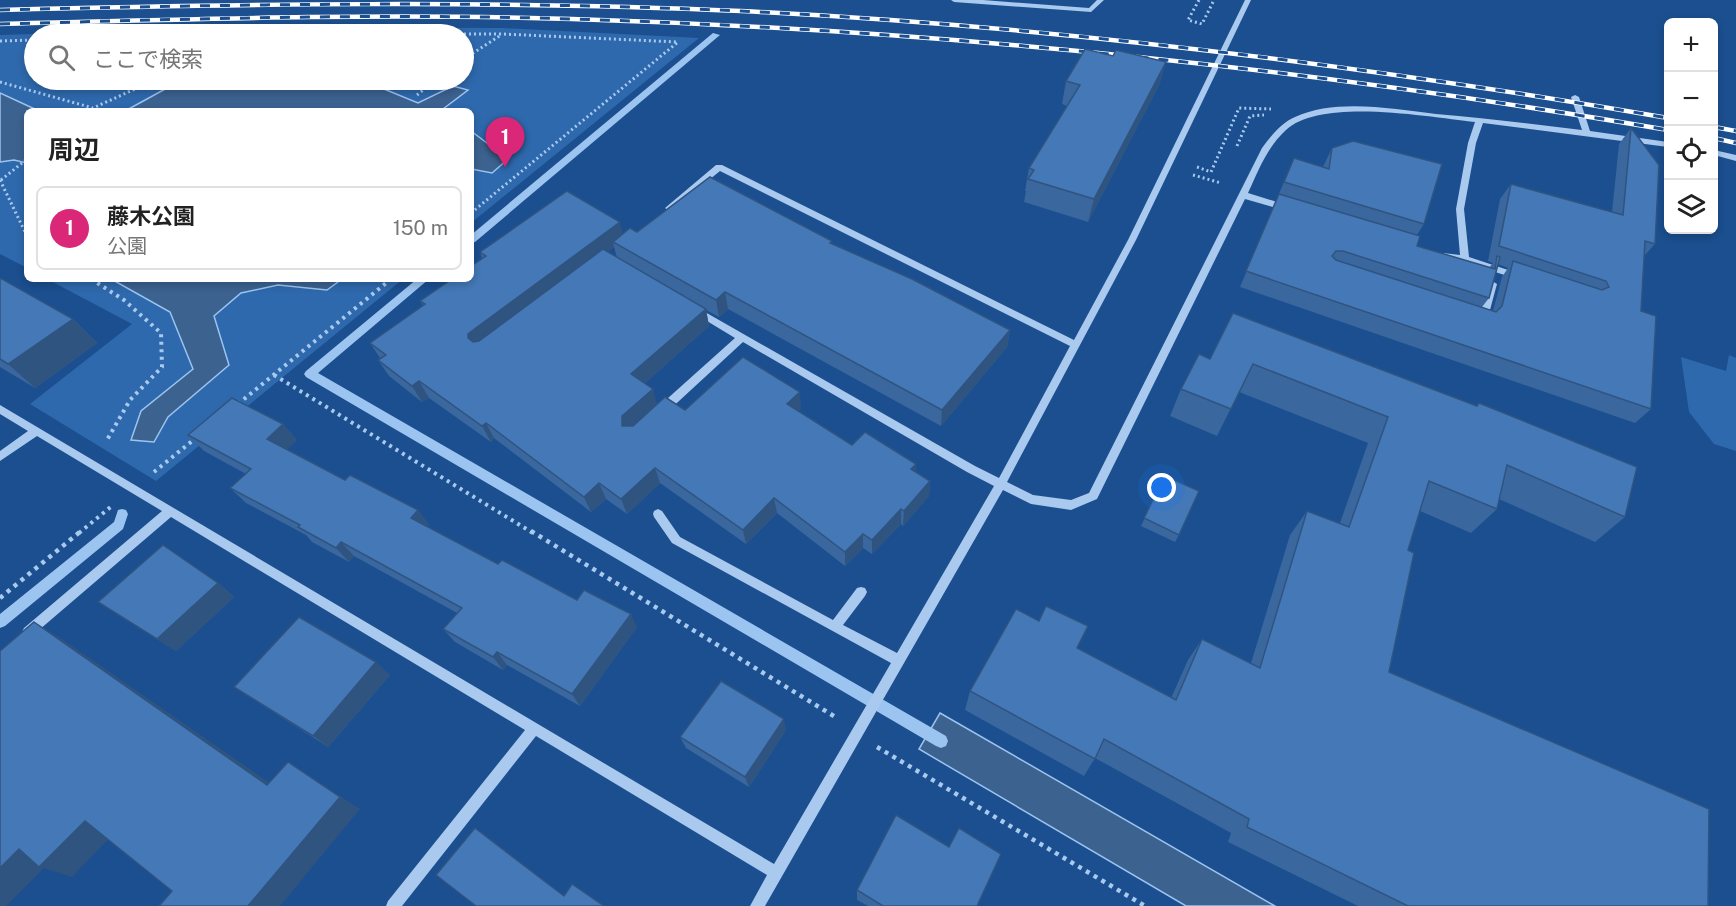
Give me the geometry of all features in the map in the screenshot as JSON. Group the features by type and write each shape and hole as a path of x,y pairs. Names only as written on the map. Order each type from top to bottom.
{"street":[{"path":"954,0 1091,10 1101,0"},
{"path":"757,906 1001,484 1176,153 1248,0"},
{"path":"1575,97 1587,133"},
{"path":"690,307 1001,484 1031,499 1071,506 1094,496 1266,148 1281,128 1302,117 1335,110 1480,120 1664,144"},
{"path":"1465,259 1460,209 1472,143 1480,120"},
{"path":"1718,154 1736,158"},
{"path":"659,217 719,167 1076,345"},
{"path":"1243,195 1298,212"},
{"path":"1429,252 1465,259 1527,280"},
{"path":"1472,317 1483,321 1496,270"},
{"path":"649,422 742,337"},
{"path":"0,409 776,873"},
{"path":"0,457 36,431"},
{"path":"18,640 170,511"},
{"path":"658,514 676,540 899,661"},
{"path":"835,627 861,592"},
{"path":"393,906 534,728"}],"path":[{"path":"1198,0 1188,20 1202,24 1214,0"},
{"path":"474,34 678,42 474,211"},
{"path":"474,52 502,34"},
{"path":"0,41 24,40"},
{"path":"0,82 24,89"},
{"path":"26,90 85,108"},
{"path":"96,108 134,90"},
{"path":"417,95 423,90"},
{"path":"1197,167 1211,171 1239,108 1262,107"},
{"path":"1234,154 1250,116 1267,115 1278,110"},
{"path":"24,161 0,180 24,231"},
{"path":"1193,175 1221,183 1225,174"},
{"path":"97,282 124,300 160,333 162,367 130,400 107,440"},
{"path":"230,410 387,282"},
{"path":"274,375 824,708 857,734 1145,906"},
{"path":"0,598 204,432"}],"shaded area":[{"path":"474,28 699,38 474,221 474,108 24,108 24,266 0,254 0,35 24,34 24,90 474,90"},
{"path":"163,90 386,90 418,103 445,90 468,90 444,108 130,108"},
{"path":"0,93 32,108 24,108 24,162 14,160 0,162"},
{"path":"474,133 508,159 492,173 474,170"},
{"path":"53,282 399,282 156,481 30,404 132,324"},
{"path":"116,282 338,282 327,290 278,285 241,293 214,316 229,365 168,417 154,442 131,440 141,411 193,369 170,312"},
{"path":"1729,355 1736,358 1736,451 1714,444 1689,412 1681,357 1726,371"},
{"path":"940,713 1275,906 1186,906 919,749"}],"building":[{"path":"1085,49 1113,56 1116,50 1166,62 1094,199 1028,179 1034,170 1029,168 1080,85 1066,81"},
{"path":"1631,128 1659,165 1655,244 1645,241 1641,311 1656,316 1651,409 1246,271 1279,194 1420,236 1417,246 1495,269 1497,256 1500,257 1489,298 1343,251 1336,251 1332,256 1336,260 1496,312 1502,306 1513,261 1602,290 1609,287 1606,281 1499,246 1511,184 1623,215"},
{"path":"1353,141 1442,164 1424,224 1284,182 1294,158 1329,169 1332,148"},
{"path":"710,177 832,241 830,243 912,279 1010,330 942,410 725,292 716,300 613,242 630,228 637,232"},
{"path":"567,191 620,222 468,334 468,338 473,342 479,341 603,249 706,309 631,374 653,389 622,416 622,426 633,426 665,397 685,410 743,357 800,392 787,404 852,445 865,432 916,464 911,469 930,481 904,511 901,509 872,540 863,534 845,552 774,498 743,530 655,468 621,499 599,483 584,497 486,423 482,426 419,381 412,386 378,360 386,355 370,343 425,304 420,301 448,282 474,282 474,264 486,256 480,252"},
{"path":"0,278 73,319 8,364 0,359"},
{"path":"1233,313 1477,406 1479,403 1637,467 1625,517 1507,465 1497,509 1429,481 1408,550 1414,553 1389,672 1709,809 1708,906 1408,906 1247,827 1249,819 1104,739 1095,759 970,691 1016,609 1039,621 1046,606 1088,626 1077,648 1176,700 1202,639 1260,668 1307,511 1349,527 1388,417 1253,364 1231,409 1181,389 1199,354 1210,359"},
{"path":"232,398 283,424 267,439 345,480 350,475 418,510 411,518 498,564 502,560 577,600 584,590 631,614 572,694 497,652 493,657 443,629 462,608 341,542 336,548 298,527 300,525 230,488 251,469 188,435"},
{"path":"1165,476 1199,491 1179,535 1144,518"},
{"path":"163,545 218,583 157,639 98,602"},
{"path":"299,617 376,662 313,736 234,687"},
{"path":"34,622 267,785 288,762 340,797 248,906 159,906 172,891 85,821 39,867 19,849 0,868 0,651"},
{"path":"721,681 784,719 745,777 680,737"},
{"path":"896,815 949,847 959,828 1001,854 977,906 883,906 857,890"},
{"path":"475,828 564,896 572,884 604,906 476,906 436,875"}],"waterway":[{"path":"474,237 716,35"},
{"path":"420,282 310,374 941,741"},
{"path":"0,622 119,525 122,514"}],"railway":[{"path":"0,10 463,4 741,11 858,18 1090,37 1206,50 1437,81 1664,117"},
{"path":"0,24 286,17 500,17 710,24 848,32 1122,55 1259,71 1396,88 1664,129"},
{"path":"1718,128 1736,131"},
{"path":"1718,139 1736,143"}],"place":[{"name":"藤木公園","path":"505,167"}]}
